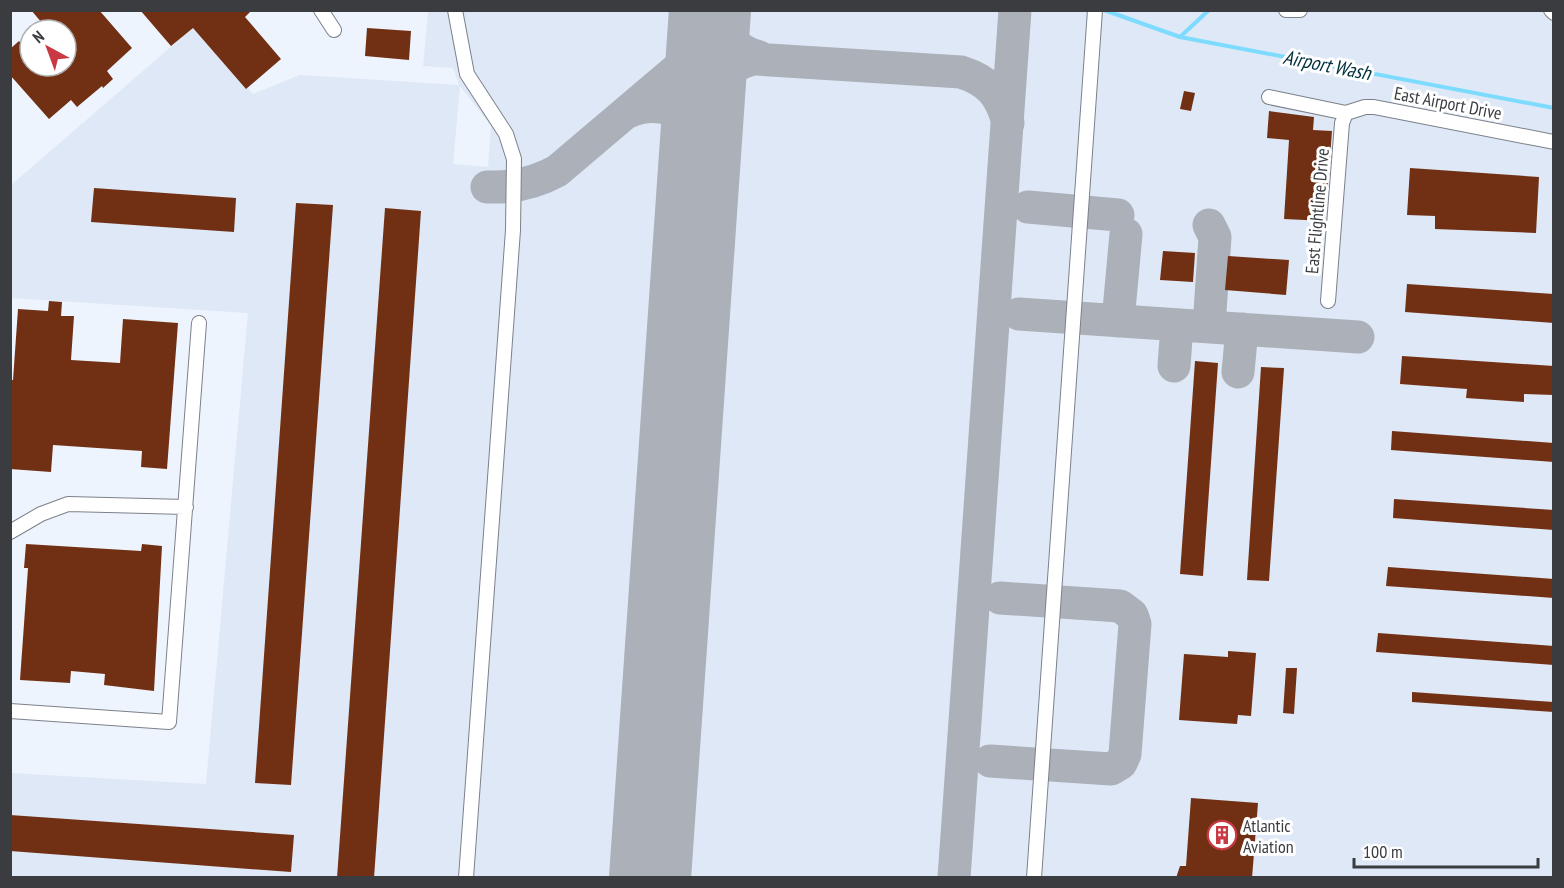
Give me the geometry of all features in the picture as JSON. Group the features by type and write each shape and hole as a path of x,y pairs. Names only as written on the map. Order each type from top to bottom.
{"street":[{"path":"321,10 334,30"},
{"path":"455,10 467,74 506,134 514,159 512,242 466,878"},
{"path":"1034,878 1095,10"},
{"path":"1286,10 1300,10"},
{"path":"1269,97 1344,118"},
{"name":"East Airport Drive","path":"1344,118 1365,106 1374,106 1554,142"},
{"name":"East Flightline Drive","path":"1328,301 1344,118"},
{"path":"10,711 169,722 199,323"},
{"path":"10,532 41,514 68,504 186,507"}],"shaded area":[{"path":"428,11 1553,11 1553,877 11,877 10,773 206,784 248,313 10,298 11,185 195,26 253,94 300,75 459,85 453,68 423,66","holes":["460,86 491,126 488,167 453,164"]}],"building":[{"path":"31,10 99,10 132,48 107,71 113,79 103,88 102,86 77,107 71,100 49,119 10,75 10,49 18,42 18,78 78,78 78,18 38,18"},
{"path":"140,10 252,10 245,17 281,59 246,89 193,28 171,46"},
{"path":"367,28 411,31 409,60 365,56"},
{"path":"1184,91 1195,93 1191,111 1180,109"},
{"path":"1269,111 1314,117 1313,130 1332,131 1325,221 1284,219 1289,140 1267,138"},
{"path":"1410,168 1539,177 1536,233 1435,229 1435,216 1407,215"},
{"path":"94,188 236,198 234,232 91,222"},
{"path":"296,203 333,205 291,785 255,783"},
{"path":"385,208 421,211 374,878 337,878"},
{"path":"1163,251 1195,253 1193,282 1160,280"},
{"path":"1228,256 1289,260 1286,295 1225,290"},
{"path":"1407,284 1554,294 1554,323 1405,312"},
{"path":"49,301 62,302 61,316 74,316 71,360 120,363 123,319 178,323 167,469 141,467 142,451 53,445 51,472 10,469 10,380 13,380 18,309 48,311"},
{"path":"1402,356 1554,366 1554,395 1524,394 1524,402 1466,398 1467,389 1400,384"},
{"path":"1195,361 1218,363 1203,576 1180,574"},
{"path":"1261,367 1284,368 1269,581 1247,580"},
{"path":"1392,431 1554,443 1554,462 1391,450"},
{"path":"1394,499 1554,510 1554,530 1393,518"},
{"path":"26,544 141,551 142,544 162,546 154,691 104,685 105,674 71,671 70,683 20,680 28,568 24,568"},
{"path":"1388,567 1554,579 1554,598 1386,586"},
{"path":"1378,633 1554,646 1554,665 1376,652"},
{"path":"1228,651 1256,653 1251,716 1238,715 1237,724 1179,720 1184,654 1228,657"},
{"path":"1286,668 1297,668 1294,714 1283,713"},
{"path":"1412,692 1554,702 1554,712 1412,702"},
{"name":"Atlantic Aviation","path":"1191,798 1258,803 1252,878 1176,878 1180,866 1186,866"},
{"path":"10,815 294,835 291,872 10,851"}],"waterway":[{"name":"Airport Wash","path":"1104,10 1180,37 1554,108"},
{"path":"1180,37 1209,10"}],"taxiway":[{"path":"712,10 724,34 742,50 759,57"},
{"path":"954,878 1015,10"},
{"path":"487,187 523,184 557,171 682,65 708,56 961,72 979,80 992,90 1002,104 1008,123"},
{"path":"704,108 724,75 739,64 758,58"},
{"path":"628,112 655,107 665,108 682,115 694,130 700,153"},
{"path":"1028,207 1118,215"},
{"path":"1209,225 1215,237 1209,327"},
{"path":"1118,321 1126,234"},
{"path":"1019,314 1358,337"},
{"path":"1174,366 1177,325"},
{"path":"1238,372 1242,329"},
{"path":"990,761 1111,769 1121,763 1125,754 1135,624 1132,615 1120,606 1000,598"}],"runway":[{"path":"650,878 710,10"}],"place":[{"name":"Atlantic Aviation","path":"1222,835"}]}
